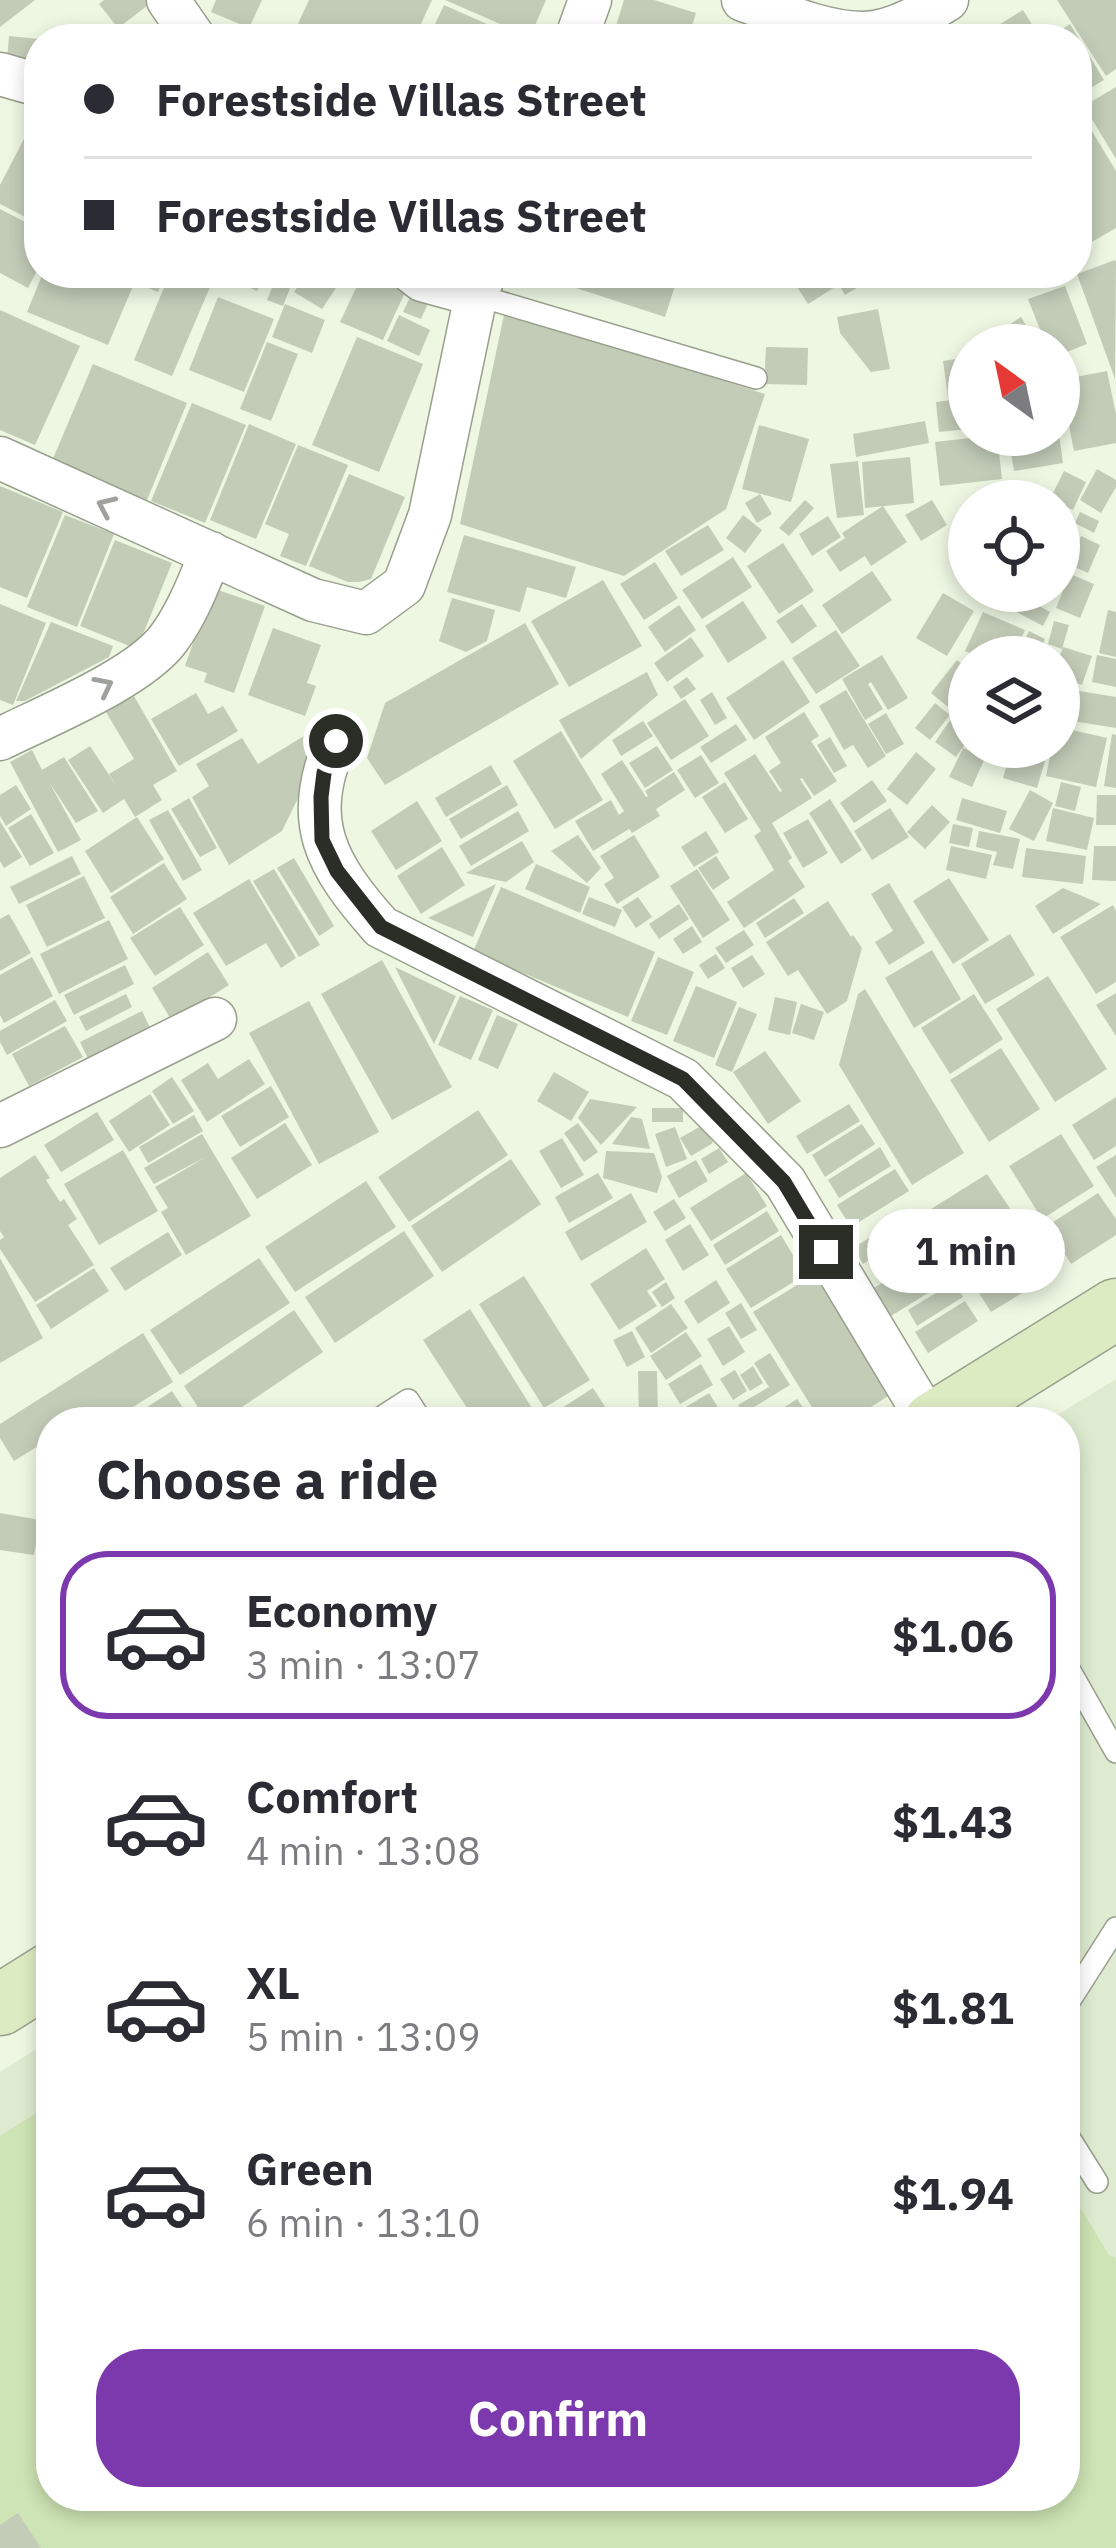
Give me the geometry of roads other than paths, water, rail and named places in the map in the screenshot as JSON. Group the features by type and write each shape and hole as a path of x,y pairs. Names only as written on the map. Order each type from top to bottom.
{"main road":[{"path":"956,1407 1116,1309"},
{"path":"0,2005 36,1982"}],"street":[{"path":"743,0 811,24"},
{"path":"899,24 947,0"},
{"path":"0,458 313,600 366,614 404,585 430,515 480,288"},
{"path":"0,740 130,673 167,642 211,553"},
{"path":"336,741 324,773 322,840 358,901 381,927 683,1079 784,1182 922,1407"},
{"path":"0,1126 215,1019"}],"lane":[{"path":"493,288 756,378"},
{"path":"1080,1688 1116,1752"},
{"path":"1080,1984 1116,1928"},
{"path":"1080,2155 1097,2182"}]}
